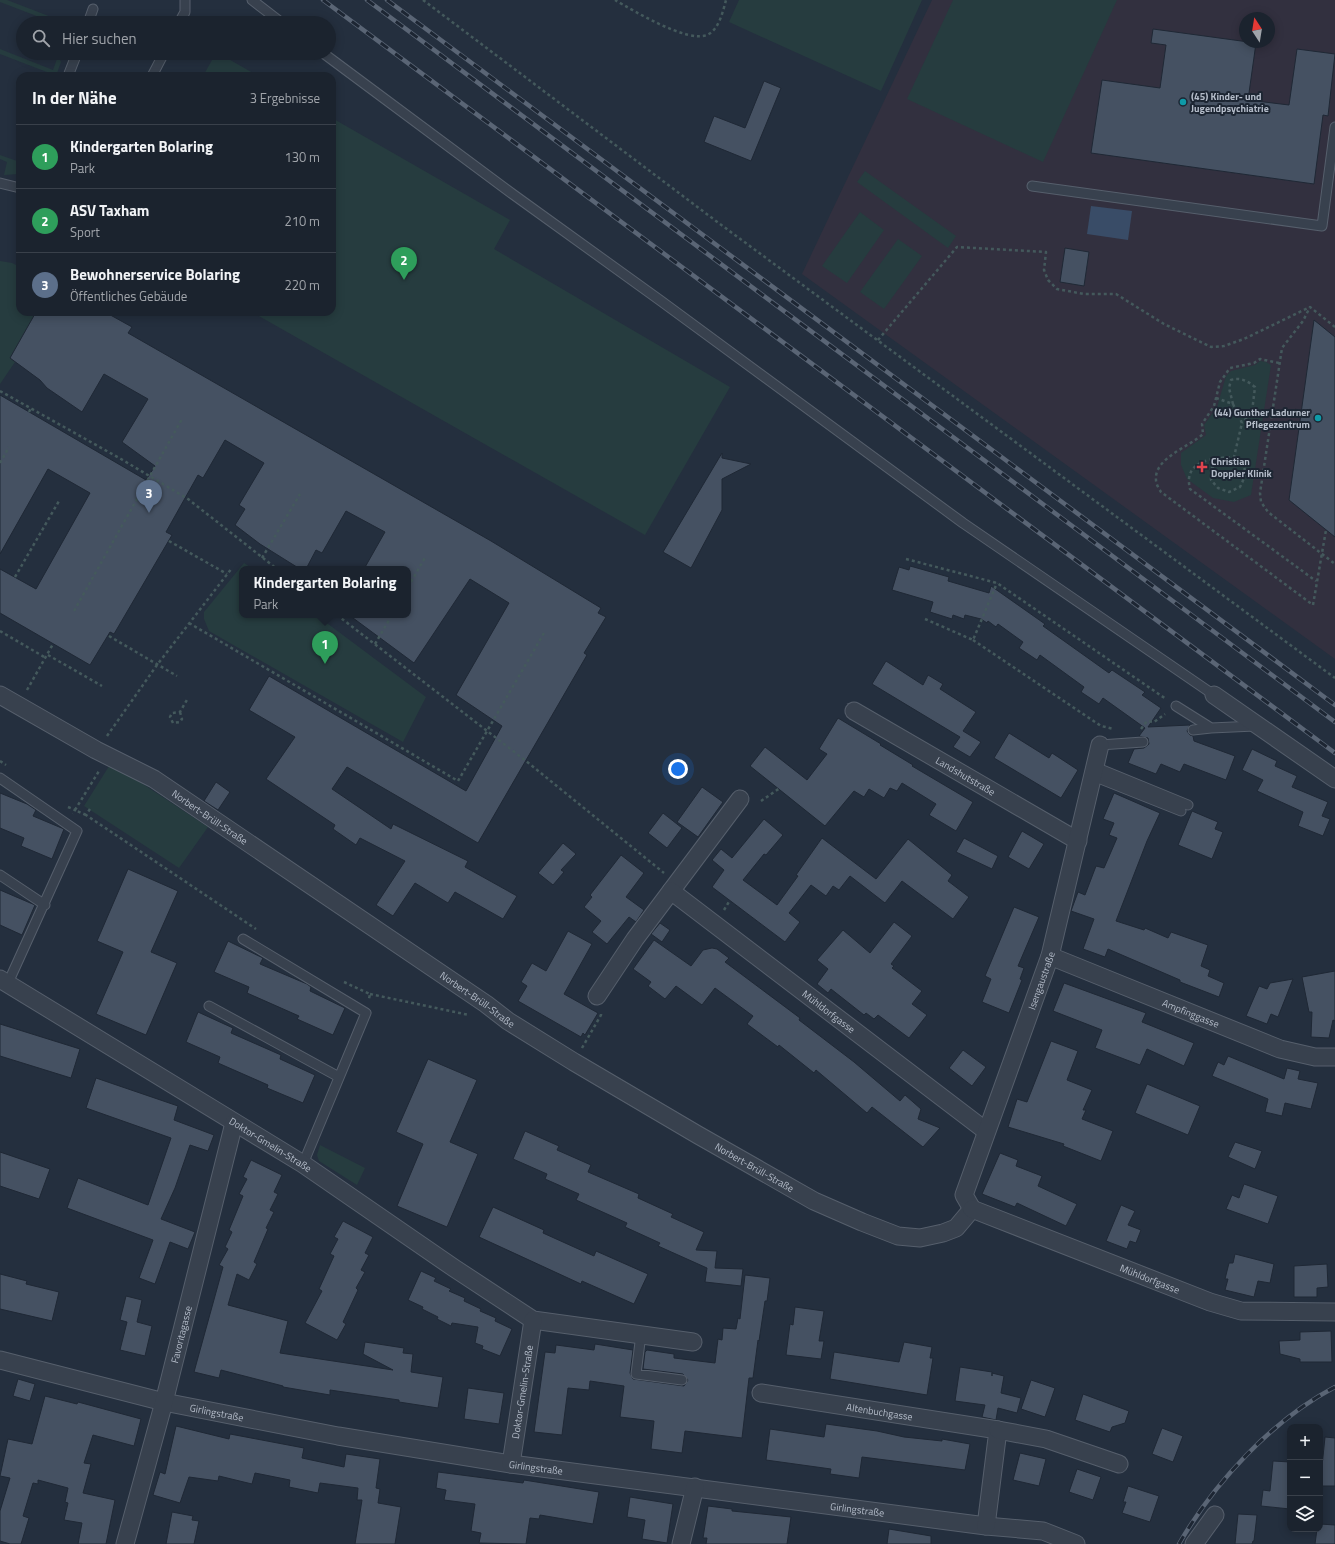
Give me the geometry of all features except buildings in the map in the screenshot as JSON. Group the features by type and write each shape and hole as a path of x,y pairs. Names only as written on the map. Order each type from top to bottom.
{"street":[{"name":"Norbert-Brüll-Straße","path":"0,695 96,750 154,779 486,1004 508,1021 574,1062 814,1201 898,1236 920,1238 943,1233 956,1228 972,1209"},
{"path":"1214,695 1335,779"},
{"name":"Landshutstraße","path":"854,711 1078,841"},
{"name":"Isengaustraße","path":"972,1209 964,1195 1050,956 1100,745"},
{"path":"598,996 634,939 740,799"},
{"name":"Mühldorfgasse","path":"674,887 986,1131"},
{"name":"Ampfinggasse","path":"1050,956 1280,1049 1308,1056 1335,1057"},
{"name":"Doktor-Gmelin-Straße","path":"4,981 234,1124 303,1164 454,1268 533,1320 693,1342"},
{"name":"Favoritagasse","path":"125,1544 164,1402 234,1124"},
{"name":"Mühldorfgasse","path":"972,1209 1216,1304 1241,1311 1335,1312"},
{"name":"Doktor-Gmelin-Straße","path":"511,1464 533,1320"},
{"name":"Girlingstraße","path":"0,1360 164,1402 330,1434 511,1464 695,1486 986,1526 1043,1531 1076,1544"},
{"name":"Altenbuchgasse","path":"761,1393 998,1430 1046,1439 1119,1464"},
{"path":"986,1526 998,1430"},
{"path":"681,1544 695,1486"},
{"path":"1194,1544 1215,1515"}],"lane":[{"path":"183,16 185,12 186,0"},
{"path":"252,0 273,16"},
{"path":"90,16 93,9"},
{"path":"70,72 74,60"},
{"path":"154,72 160,60"},
{"path":"332,60 514,195 963,523 1214,695"},
{"path":"1032,186 1322,226 1335,127"},
{"path":"0,182 16,187"},
{"path":"1176,706 1211,728"},
{"path":"1193,730 1259,726"},
{"path":"1100,745 1143,742"},
{"path":"1094,772 1184,808"},
{"path":"0,778 78,831 45,905 4,981"},
{"path":"0,875 45,905"},
{"path":"243,939 366,1013 303,1164"},
{"path":"209,1006 340,1077"},
{"path":"641,1334 636,1374 682,1380"}],"path":[{"path":"423,0 878,340 1335,678"},
{"path":"615,0 687,35 701,36 709,34 715,28 720,19 726,0"},
{"path":"878,340 957,248 1046,252 1044,270 1048,280 1057,289 1084,294 1116,294 1164,324 1211,347 1224,346 1244,339 1310,307"},
{"path":"1310,307 1335,327"},
{"path":"1310,307 1303,321 1282,348 1260,493 1261,502 1268,512 1335,564"},
{"path":"1222,457 1211,469 1211,480 1218,488 1229,492 1240,487 1246,475 1244,466 1234,457 1222,457 1201,462 1191,469 1187,478 1190,489 1316,581 1326,529 1313,605 1161,492 1156,480 1158,468 1166,459 1203,434 1202,424 1214,406 1220,382 1230,368 1254,363 1260,359 1279,363"},
{"path":"1234,457 1242,423 1252,412 1255,387 1248,381 1237,378 1231,380 1229,388 1233,404 1242,423"},
{"path":"0,391 151,476 188,499 273,566"},
{"path":"1216,398 1233,404"},
{"path":"29,412 31,408"},
{"path":"74,610 151,476 182,418"},
{"path":"0,463 9,447"},
{"path":"262,558 300,494"},
{"path":"14,577 59,501"},
{"path":"169,541 227,574"},
{"path":"411,582 426,556"},
{"path":"906,559 997,583 1176,706 1154,722 1147,721 1138,733"},
{"path":"96,750 157,665 232,568"},
{"path":"974,640 997,583"},
{"path":"341,618 487,731 674,887"},
{"path":"375,644 390,618"},
{"path":"925,619 974,640 1101,726 1119,730"},
{"path":"189,623 458,781 544,633"},
{"path":"0,631 102,686"},
{"path":"109,636 176,676"},
{"path":"19,705 53,644"},
{"path":"180,712 175,712 170,717 173,723 177,723 182,719 180,712 188,698"},
{"path":"99,770 75,810 89,816 259,931"},
{"path":"761,801 780,788"},
{"path":"89,816 86,815 90,809"},
{"path":"341,981 370,994 471,1016"},
{"path":"366,1013 370,994"},
{"path":"588,1036 601,1015 598,996"}],"shaded area":[{"name":"Christian Doppler Klinik","path":"932,0 1335,0 1335,659 802,274"}],"green space":[{"path":"0,0 7,0 49,16 37,16 0,2"},
{"path":"739,0 922,0 881,91 729,22"},
{"path":"953,0 1117,0 1043,162 907,99"},
{"path":"0,49 16,55 16,60 28,60 53,70 57,60 60,60 61,62 57,72 47,72 0,54"},
{"path":"212,60 230,60 251,72 205,72"},
{"path":"336,120 510,220 494,249 730,387 645,535 259,316 336,316"},
{"path":"0,155 16,161 16,174 4,175 7,162 0,159"},
{"path":"865,171 956,236 948,248 857,182"},
{"path":"860,212 884,230 847,283 822,266"},
{"path":"898,239 922,256 884,309 860,292"},
{"path":"0,261 16,265 16,316 34,316 10,358 15,362 0,384"},
{"path":"1260,361 1271,365 1251,495 1234,502 1213,498 1187,479 1181,465 1181,453 1206,435 1204,425 1217,407 1226,376 1231,371 1255,365"},
{"path":"244,563 248,566 242,566"},
{"path":"239,569 239,618 320,618 426,697 403,742 209,631 204,619 204,612"},
{"path":"111,763 208,827 179,868 84,806"},
{"path":"320,1145 365,1168 357,1185 319,1161 317,1155"}],"water":[{"path":"1091,206 1132,211 1128,240 1087,234"}],"railway":[{"path":"323,0 1335,753"},
{"path":"367,0 1335,722"},
{"path":"387,0 1335,705"},
{"path":"1179,1544 1209,1498 1246,1455 1289,1417 1335,1387"}],"place":[{"name":"(45) Kinder- und Jugendpsychiatrie","path":"1183,102"},
{"name":"ASV Taxham","path":"404,280"},
{"name":"(44) Gunther Ladurner Pflegezentrum","path":"1318,418"},
{"name":"Christian Doppler Klinik","path":"1202,467"},
{"name":"Bewohnerservice Bolaring","path":"149,513"},
{"name":"Kindergarten Bolaring","path":"325,664"}]}
